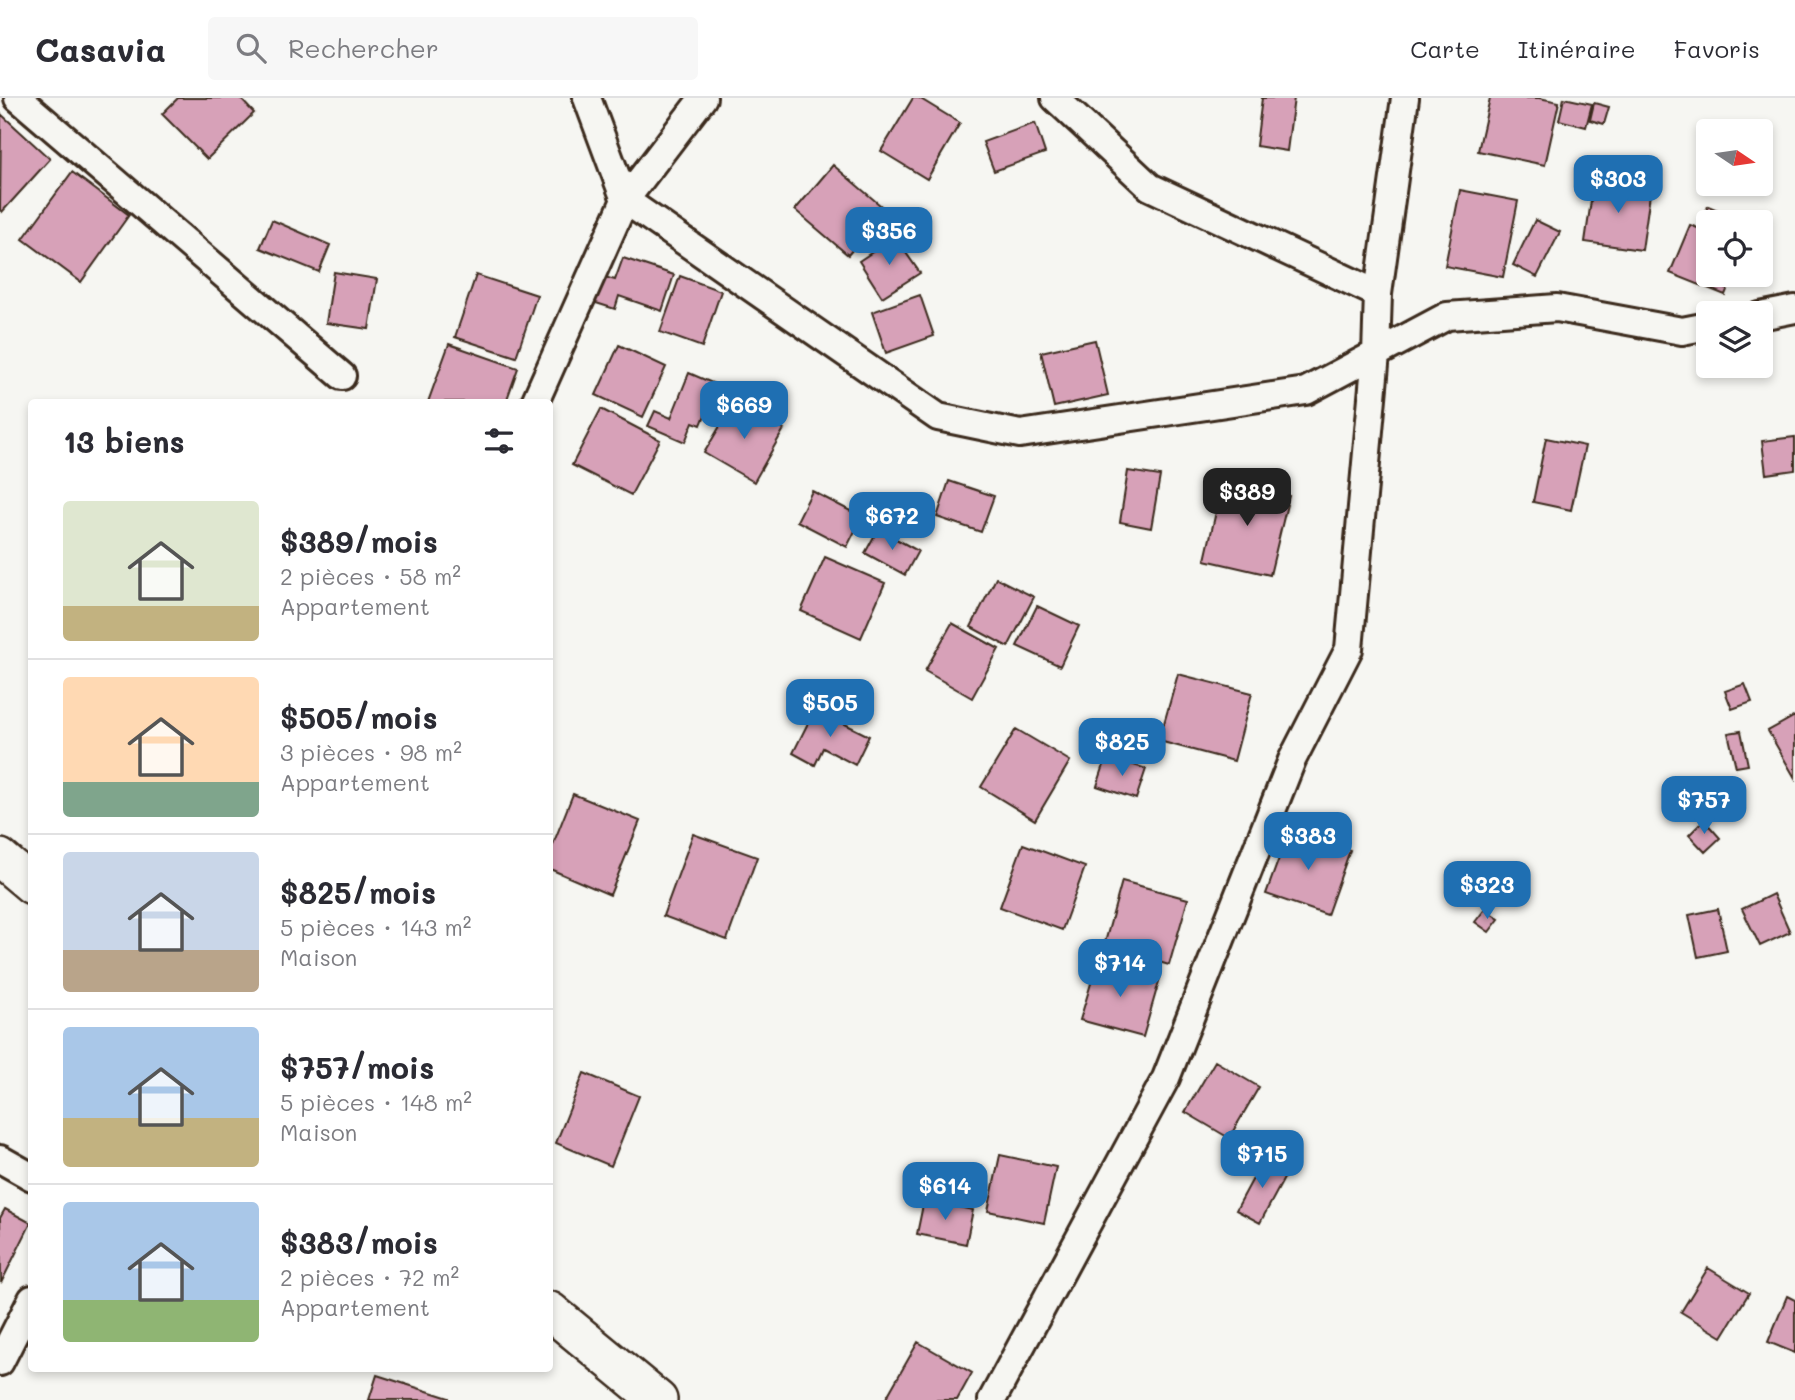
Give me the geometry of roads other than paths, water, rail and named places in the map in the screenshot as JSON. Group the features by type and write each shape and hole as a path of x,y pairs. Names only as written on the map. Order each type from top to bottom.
{"street":[{"path":"18,98 342,376"},
{"path":"587,98 625,200 938,416 1020,435 1306,391 1447,316 1557,308 1682,331 1696,328"},
{"path":"537,399 625,200 703,98"},
{"path":"1055,98 1150,187 1378,294"},
{"path":"992,1400 1166,1078 1292,760 1349,649 1376,354 1378,294 1405,98"},
{"path":"1773,313 1795,309"},
{"path":"0,858 28,882"},
{"path":"0,1159 28,1175"},
{"path":"0,1362 28,1307"},
{"path":"553,1313 658,1400"}]}
